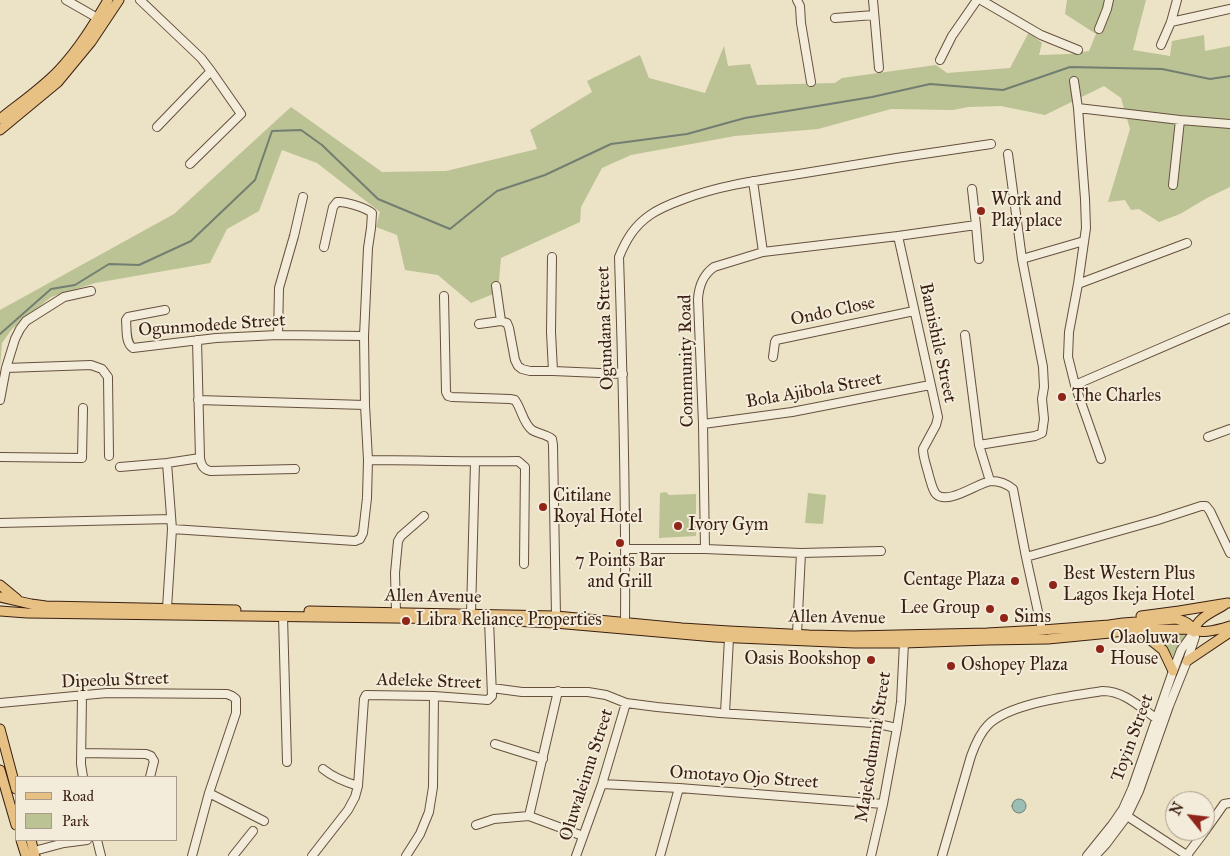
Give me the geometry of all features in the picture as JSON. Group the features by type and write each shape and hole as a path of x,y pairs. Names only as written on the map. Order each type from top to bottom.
{"main road":[{"path":"0,130 58,82 86,49 101,20 108,0"},
{"path":"0,119 58,71 119,0"},
{"path":"0,584 19,601"},
{"name":"Allen Avenue","path":"0,597 46,606 556,616 729,631 853,636 988,633 1176,619 1190,624 1194,632"},
{"path":"1123,622 1135,616 1179,611 1229,602"},
{"path":"1229,602 1205,616 1195,625 1194,632 1214,632 1230,626"},
{"name":"Allen Avenue","path":"2,613 489,620 555,623 729,638 855,643 1048,639 1126,630 1185,629 1194,632"},
{"path":"1138,630 1163,650 1173,671"},
{"path":"1187,661 1230,632"},
{"path":"0,729 15,785"},
{"path":"0,770 15,822"},
{"path":"22,841 32,854"},
{"path":"31,841 32,854"}],"street":[{"path":"66,0 101,20"},
{"path":"140,0 201,58 241,114 190,164"},
{"path":"798,0 811,82"},
{"path":"873,0 879,68"},
{"path":"940,60 952,36 977,0"},
{"path":"981,0 1040,35 1078,50"},
{"path":"1099,29 1109,0"},
{"path":"1161,45 1171,22 1177,0"},
{"path":"1171,22 1230,9"},
{"path":"835,18 874,15"},
{"path":"157,127 211,71"},
{"path":"1074,81 1078,108 1086,228 1069,332 1068,357 1101,459"},
{"path":"1078,108 1230,124"},
{"path":"1173,185 1180,120"},
{"name":"Ogundana Street","path":"625,622 626,549 619,258 625,242 636,227 651,214 673,202 705,191 753,181 905,156 991,144"},
{"path":"979,445 1036,436 1042,433 1044,419 1042,399 1044,387 1043,367 1022,259 1008,154"},
{"path":"753,181 763,252"},
{"path":"972,189 979,259"},
{"path":"278,336 279,288 303,197"},
{"path":"172,529 355,541 360,539 364,533 368,460 364,336 368,248 372,213 366,209 337,202 333,207 324,247"},
{"name":"Community Road","path":"705,549 698,299 702,280 708,272 714,268 763,252 976,225"},
{"name":"Bamishile Street","path":"898,236 938,417 936,425 923,449 932,488 937,495 944,498 970,491 990,481"},
{"path":"1022,259 1084,240"},
{"path":"1078,284 1187,243"},
{"path":"552,257 551,332 553,371"},
{"path":"496,286 501,321"},
{"path":"0,400 6,368 15,339 26,321 64,297 91,291"},
{"path":"444,296 446,392 448,396 516,400 530,428 552,439 556,616"},
{"name":"Ogunmodede Street","path":"166,310 128,317 126,320 129,346 132,348 142,348 197,340 278,336 364,336"},
{"name":"Ondo Close","path":"774,357 776,340 914,311"},
{"path":"1076,385 1230,318"},
{"path":"479,324 501,321 507,323 515,360 522,369 530,371 623,374"},
{"path":"965,335 979,445 990,481 1008,484 1013,489 1042,630"},
{"path":"197,340 200,458 202,466 210,471 295,469"},
{"path":"6,368 91,365 102,369 108,377 109,456"},
{"name":"Bola Ajibola Street","path":"703,424 792,412 930,385"},
{"path":"198,400 365,405"},
{"path":"0,457 82,458 83,408"},
{"path":"1208,437 1230,429"},
{"path":"120,467 200,458"},
{"path":"368,460 518,461 525,467 524,564"},
{"path":"471,613 475,462"},
{"path":"167,463 172,519 168,608"},
{"path":"1026,557 1201,506 1206,506 1210,511 1230,553"},
{"path":"396,612 395,573 398,541 401,536 424,516"},
{"path":"0,523 172,519"},
{"path":"626,549 705,549 801,553 881,551"},
{"path":"796,634 801,553"},
{"path":"283,616 287,762"},
{"path":"489,620 492,688"},
{"name":"Toyin Street","path":"1095,856 1127,816 1187,661 1195,637 1194,632"},
{"name":"Toyin Street","path":"1087,856 1123,809 1132,789 1181,650 1194,632"},
{"path":"725,712 729,638"},
{"name":"Majekodunmi Street","path":"871,856 897,728 901,702 904,643"},
{"name":"Adeleke Street","path":"358,786 364,699 366,695 434,696 488,700 492,696 492,688 522,692 588,692 606,695 626,703 864,723 897,728"},
{"path":"529,816 558,691"},
{"path":"942,856 973,750 983,732 993,721 1029,705 1103,691 1121,694 1157,719"},
{"name":"Dipeolu Street","path":"0,703 116,693 227,694 232,696 236,700 236,713 209,793"},
{"path":"82,696 83,776"},
{"path":"406,856 420,834 429,812 432,796 434,696"},
{"name":"Oluwaleimu Street","path":"576,856 602,784 626,703"},
{"path":"495,744 543,758"},
{"path":"82,754 146,754 151,756 154,761 150,776"},
{"path":"312,856 348,810 356,797 358,786 333,777 323,769"},
{"name":"Omotayo Ojo Street","path":"602,784 882,804"},
{"path":"660,856 679,788"},
{"path":"192,856 209,793 264,821"},
{"path":"1215,817 1224,804 1230,803"},
{"path":"476,825 494,819 529,816 583,836"},
{"path":"1127,816 1188,856 1198,841"},
{"path":"233,856 253,831"},
{"path":"32,854 64,843 79,841"},
{"path":"97,841 101,856"}],"green space":[{"path":"1067,0 1146,0 1133,50 1170,56 1172,41 1204,35 1205,51 1230,46 1230,187 1180,214 1159,222 1139,209 1131,210 1125,200 1108,202 1130,129 1121,98 1104,86 1045,115 1001,106 968,107 953,110 891,109 818,129 735,136 631,155 602,168 581,207 580,222 501,258 498,292 471,303 438,275 405,270 397,235 376,227 380,212 317,163 282,150 259,211 227,229 210,263 95,283 51,297 12,329 2,343 0,366 0,310 174,214 291,107 382,172 446,171 537,149 530,130 592,92 587,81 640,55 649,78 705,93 724,46 728,66 750,64 757,85 835,83 842,78 936,65 947,73 1010,68 1029,32 1042,43 1039,55 1089,51 1096,34 1065,14"},
{"name":"Ivory Gym","path":"666,492 669,495 696,494 696,536 659,538 660,493"},
{"path":"808,493 826,495 823,524 805,523"},
{"path":"1185,629 1189,633 1175,658 1153,636 1156,633"}],"water":[{"path":"1016,799 1022,799 1026,806 1022,813 1016,813 1012,809 1012,803"}],"waterway":[{"path":"0,334 51,289 75,285 109,264 139,265 191,241 255,180 272,131 301,130 322,145 378,199 450,229 497,191 545,175 611,144 687,134 745,118 872,97 930,84 1003,90 1070,67 1162,69 1210,79 1230,76"}],"place":[{"name":"Work and Play place","path":"981,211"},
{"name":"The Charles","path":"1062,397"},
{"name":"Citilane Royal Hotel","path":"543,507"},
{"name":"Ivory Gym","path":"678,526"},
{"name":"7 Points Bar and Grill","path":"620,543"},
{"name":"Centage Plaza","path":"1015,581"},
{"name":"Best Western Plus Lagos Ikeja Hotel","path":"1053,585"},
{"name":"Lee Group","path":"990,609"},
{"name":"Sims","path":"1004,618"},
{"name":"Libra Reliance Properties","path":"406,621"},
{"name":"Olaoluwa House","path":"1100,649"},
{"name":"Oasis Bookshop","path":"871,660"},
{"name":"Oshopey Plaza","path":"951,666"}]}
